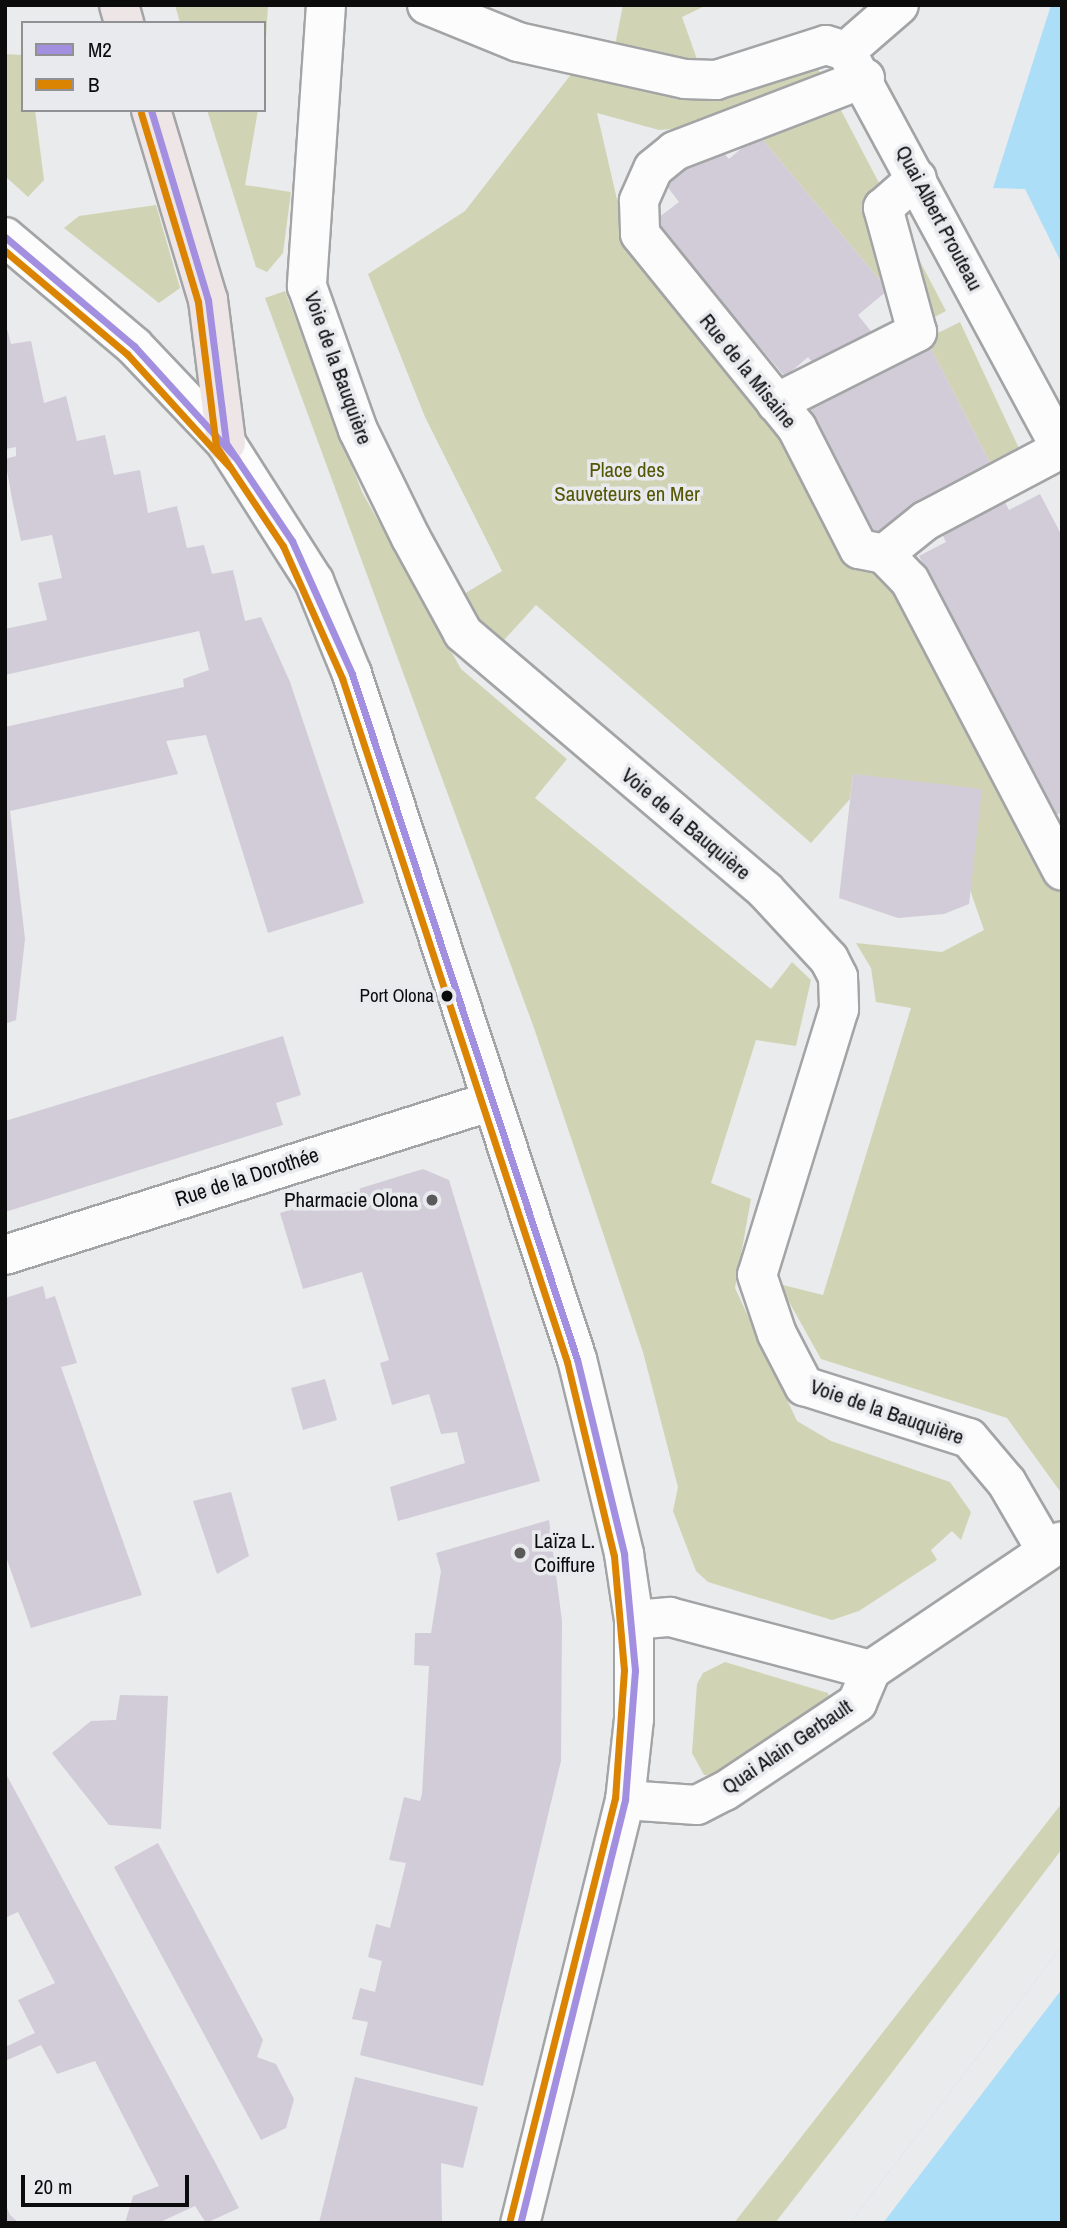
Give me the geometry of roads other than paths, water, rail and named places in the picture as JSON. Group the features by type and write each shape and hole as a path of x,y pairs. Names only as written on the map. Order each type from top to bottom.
{"main road":[{"path":"151,112 208,300 226,443"}],"street":[{"name":"Voie de la Bauquière","path":"326,5 307,286 358,430 411,538 463,633 765,890 830,959 838,977 839,1009 757,1275 777,1334 804,1386 970,1438 1054,1545"},
{"path":"427,5 518,42 685,79 716,80 826,45 855,65 899,5"},
{"name":"Quai Albert Prouteau","path":"855,65 1062,450"},
{"name":"Rue de la Misaine","path":"855,65 675,151 653,169 639,201 640,234 652,254 797,428 859,549 884,554 910,580 1058,855"},
{"path":"776,403 917,332 883,208 918,178"},
{"path":"5,237 134,346 226,443 292,541 334,626 489,1102 577,1359 634,1620 625,1800 520,2223"},
{"path":"884,554 925,521 1062,450"},
{"name":"Rue de la Dorothée","path":"5,1255 489,1102"},
{"path":"634,1620 670,1617 871,1670 1054,1545"},
{"name":"Quai Alain Gerbault","path":"625,1800 687,1806 725,1791 857,1703 871,1670"}],"water":[{"path":"1051,5 1062,5 1062,264 1025,189 993,188"},
{"path":"1062,1946 1062,2223 850,2223"}],"place":[{"name":"Port Olona","path":"447,996"},
{"name":"Pharmacie Olona","path":"432,1200"},
{"name":"Laïza L. Coiffure","path":"520,1553"}],"park label":[{"name":"Place des Sauveteurs en Mer","path":"627,482"}]}
